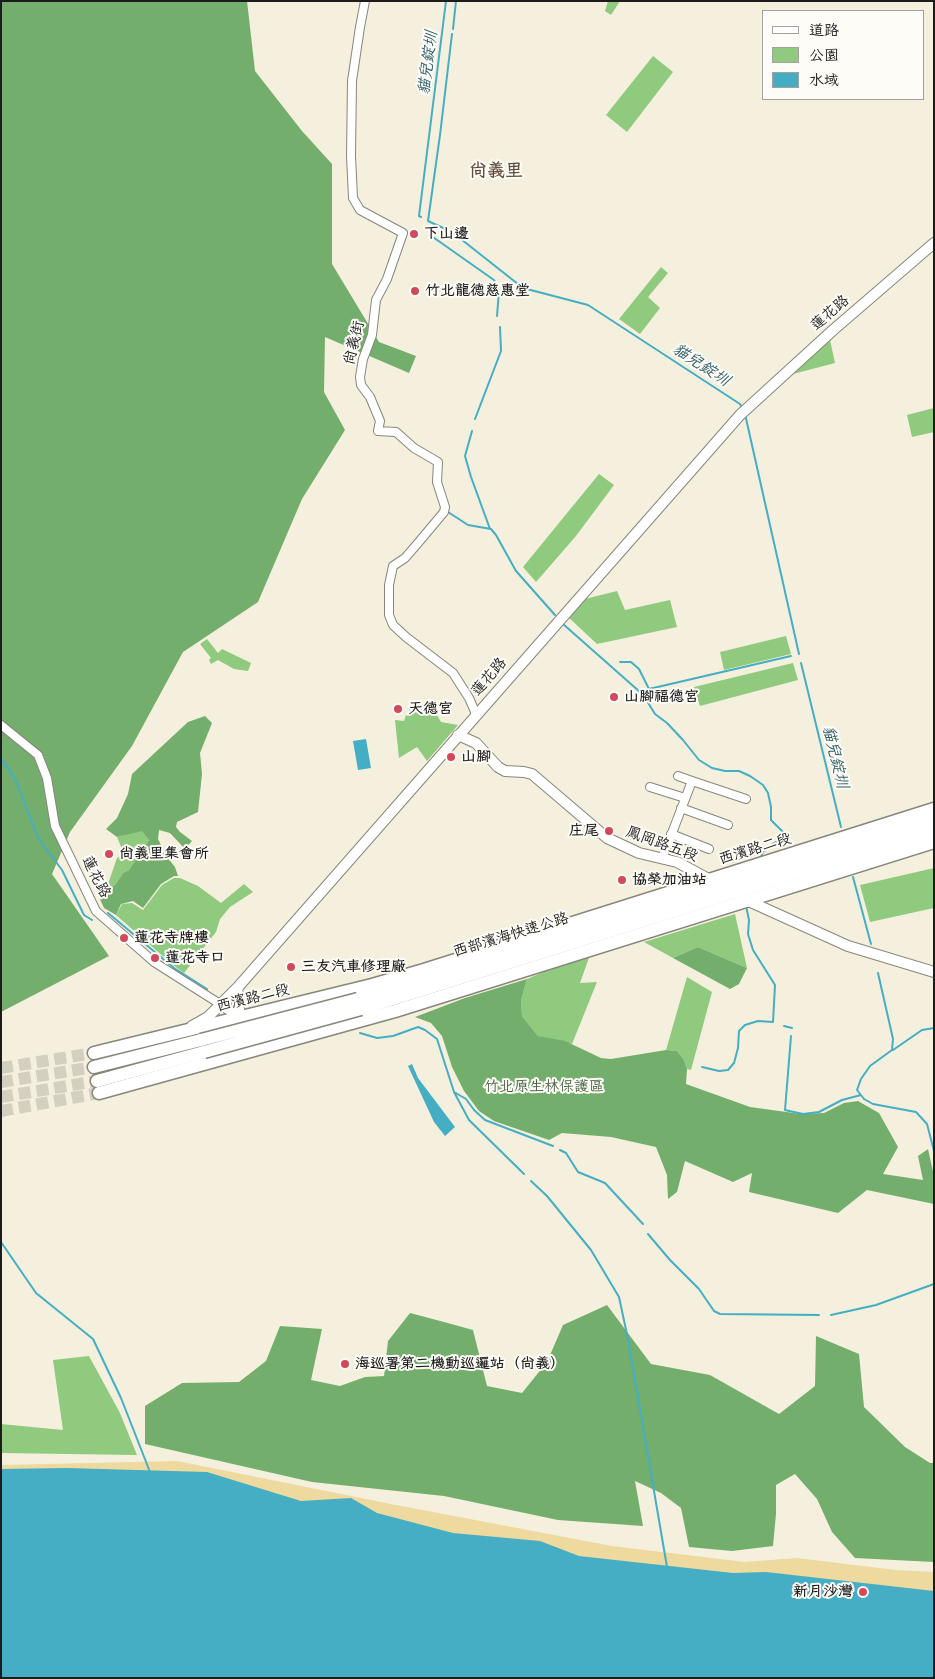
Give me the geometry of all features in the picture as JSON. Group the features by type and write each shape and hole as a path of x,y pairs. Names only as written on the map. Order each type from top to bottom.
{"main road":[{"name":"西濱路二段","path":"94,1053 372,985 424,970 715,883 934,809"},
{"name":"西部濱海快速公路","path":"359,1004 715,883 934,819"},
{"name":"西部濱海快速公路","path":"94,1067 203,1046 359,1004 732,893 934,830"},
{"path":"251,1052 395,1011 934,842"},
{"name":"西部濱海快速公路","path":"203,1046 98,1087 251,1052"}],"street":[{"name":"尚義街","path":"365,1 352,81 351,156 353,198 360,210 403,233 387,279 376,300 372,335 363,359 360,377 361,385 370,397 380,421 378,431 396,432 414,448 438,462 437,482 445,507 444,512 412,551 393,566 389,585 389,615 393,625 406,637 453,673 469,698 476,714"},
{"name":"蓮花路","path":"220,1004 238,987 394,811 476,714 743,411 934,243"},
{"name":"蓮花路","path":"1,725 38,755 47,778 55,826 96,911 154,962 240,1017"},
{"name":"鳳岡路五段","path":"458,735 476,743 498,767 505,771 532,774 607,838 639,853 677,862 746,900 848,946 934,972"},
{"path":"678,776 746,799"},
{"path":"662,858 692,781"},
{"path":"650,787 685,798"},
{"path":"681,808 728,825"},
{"path":"671,834 709,848"},
{"path":"238,987 236,998 251,1052"},
{"path":"181,1032 208,1017 220,1004"}],"green space":[{"path":"1,1 247,1 255,71 302,131 332,164 332,264 379,342 416,356 409,373 325,337 324,392 345,430 302,499 258,602 183,652 132,746 70,832 52,874 109,956 1,1012"},
{"path":"608,1 620,1 611,15 605,11"},
{"path":"653,56 673,72 627,132 606,115"},
{"path":"661,267 668,273 648,297 660,308 640,334 619,319"},
{"path":"830,340 835,363 793,374 794,371"},
{"path":"934,408 934,432 912,437 907,415"},
{"path":"599,474 614,485 576,536 536,582 523,567"},
{"path":"617,591 625,610 670,600 677,627 597,644 567,616 581,600"},
{"path":"786,636 791,654 724,670 720,652"},
{"path":"207,639 218,653 222,649 251,663 248,671 234,669 218,660 211,664 209,660 211,658 200,644"},
{"path":"793,663 798,680 700,706 694,687"},
{"path":"411,703 418,707 431,705 441,722 458,725 427,761 417,747 399,758 395,720 404,721 406,715 408,716"},
{"path":"205,716 212,723 200,753 202,774 198,812 177,822 176,827 192,841 185,849 170,833 159,830 158,839 167,857 175,867 178,876 174,876 161,884 143,908 133,901 121,904 116,915 104,908 99,897 104,888 115,885 123,873 129,870 149,840 142,831 117,837 106,829 117,818 128,794 132,774 188,722"},
{"path":"142,830 149,840 129,870 123,873 115,885 107,887 117,858 124,854 117,837"},
{"path":"934,868 934,908 870,922 860,885"},
{"path":"174,878 180,878 198,886 221,903 244,884 253,892 230,907 220,919 216,932 184,973 116,915 122,904 132,903 143,910 162,885"},
{"path":"735,914 747,968 698,947 673,958 644,942"},
{"path":"698,947 747,968 739,984 730,989 673,958"},
{"path":"591,952 580,983 597,982 572,1044 538,1036 522,1016 521,1001 527,979"},
{"path":"687,977 712,992 691,1070 687,1069 684,1060 677,1051 666,1050"},
{"name":"竹北原生林保護區","path":"527,979 521,1001 522,1016 538,1036 565,1041 601,1058 611,1059 666,1050 677,1051 684,1060 687,1069 686,1084 750,1107 801,1114 824,1113 844,1103 858,1101 879,1113 898,1147 883,1174 923,1180 918,1156 928,1149 934,1176 934,1204 867,1190 838,1213 749,1192 752,1173 733,1182 685,1161 677,1192 668,1199 667,1175 656,1147 611,1137 562,1133 549,1140 494,1121 479,1111 464,1091 452,1067 442,1036 431,1023 415,1017 465,998"},
{"path":"607,1305 651,1364 710,1375 779,1414 815,1386 816,1336 859,1354 864,1407 905,1447 930,1463 934,1463 934,1562 855,1558 832,1532 817,1499 795,1474 776,1485 773,1546 732,1551 689,1547 681,1508 661,1493 635,1481 643,1526 558,1520 444,1496 312,1482 145,1444 145,1406 182,1383 239,1382 266,1361 280,1326 322,1329 311,1380 340,1386 365,1377 384,1376 388,1341 410,1313 473,1330 487,1386 522,1393 547,1362 563,1325"},
{"path":"89,1356 120,1413 137,1455 1,1453 1,1424 63,1430 53,1360"}],"sand":[{"path":"177,1461 612,1546 745,1562 797,1558 896,1570 934,1572 934,1615 1,1541 1,1465"}],"water":[{"path":"366,739 371,768 358,770 353,741"},
{"path":"412,1064 418,1078 455,1127 445,1136 434,1122 408,1066"},
{"path":"67,1468 207,1472 301,1501 351,1498 377,1513 453,1533 540,1541 579,1556 733,1573 766,1572 934,1591 934,1678 1,1678 1,1469"}],"waterway":[{"name":"貓兒錠圳","path":"421,217 419,216 446,1"},
{"path":"453,29 456,1"},
{"name":"貓兒錠圳","path":"452,34 428,221 452,232 523,288 588,305 740,404 742,408"},
{"path":"430,235 494,280 499,291 497,316"},
{"path":"475,419 501,351 500,327"},
{"name":"貓兒錠圳","path":"745,414 799,654"},
{"path":"472,431 465,456 490,529"},
{"path":"448,512 468,525 491,529 516,571 555,615"},
{"path":"563,624 640,692"},
{"path":"620,662 631,662 639,669 649,689 791,656"},
{"name":"貓兒錠圳","path":"801,663 841,827"},
{"path":"647,701 655,714 667,723 699,760 712,768 725,771 739,771 763,785 768,793 771,820 785,834 783,838 763,852 761,857"},
{"path":"1,759 10,770 18,786 38,838 62,870 84,915 92,920"},
{"name":"貓兒錠圳","path":"853,877 871,944"},
{"path":"702,1067 719,1071 728,1070 734,1063 738,1048 739,1031 745,1025 758,1021 773,1022 775,985 753,950 748,934 749,920 746,906"},
{"path":"108,913 174,968 207,989"},
{"name":"貓兒錠圳","path":"878,973 893,1039 892,1050 870,1066 861,1079 857,1090 864,1099 873,1104 916,1112 927,1124 934,1151"},
{"path":"784,1026 792,1028"},
{"path":"360,1033 377,1038 393,1036 418,1027 437,1039 454,1092 469,1120 524,1174"},
{"path":"893,1050 922,1030 934,1028"},
{"path":"791,1036 785,1110 803,1114 819,1112 842,1100 861,1095"},
{"path":"454,1092 466,1099 485,1120 553,1146"},
{"path":"560,1150 566,1153 578,1172 605,1183 643,1224"},
{"path":"531,1181 547,1196 591,1250 619,1297 628,1339 667,1567"},
{"path":"648,1234 670,1260 699,1289 714,1311 720,1314 819,1315"},
{"path":"1,1242 36,1293 93,1339 121,1398 150,1472"},
{"path":"831,1315 876,1305 934,1284"}],"tunnel":[{"path":"1,1068 94,1053"},
{"path":"1,1082 94,1067"},
{"path":"1,1097 97,1081"},
{"path":"1,1111 99,1093"}],"place":[{"name":"下山邊","path":"414,234"},
{"name":"竹北龍德慈惠堂","path":"415,291"},
{"name":"山腳福德宮","path":"614,697"},
{"name":"天德宮","path":"398,709"},
{"name":"山腳","path":"451,757"},
{"name":"庄尾","path":"609,831"},
{"name":"尚義里集會所","path":"109,854"},
{"name":"協榮加油站","path":"622,880"},
{"name":"蓮花寺牌樓","path":"124,938"},
{"name":"蓮花寺口","path":"155,958"},
{"name":"三友汽車修理廠","path":"291,967"},
{"name":"海巡署第二機動巡邏站（尚義）","path":"345,1364"},
{"name":"新月沙灣","path":"863,1592"}],"district":[{"name":"尚義里","path":"496,171"}]}
